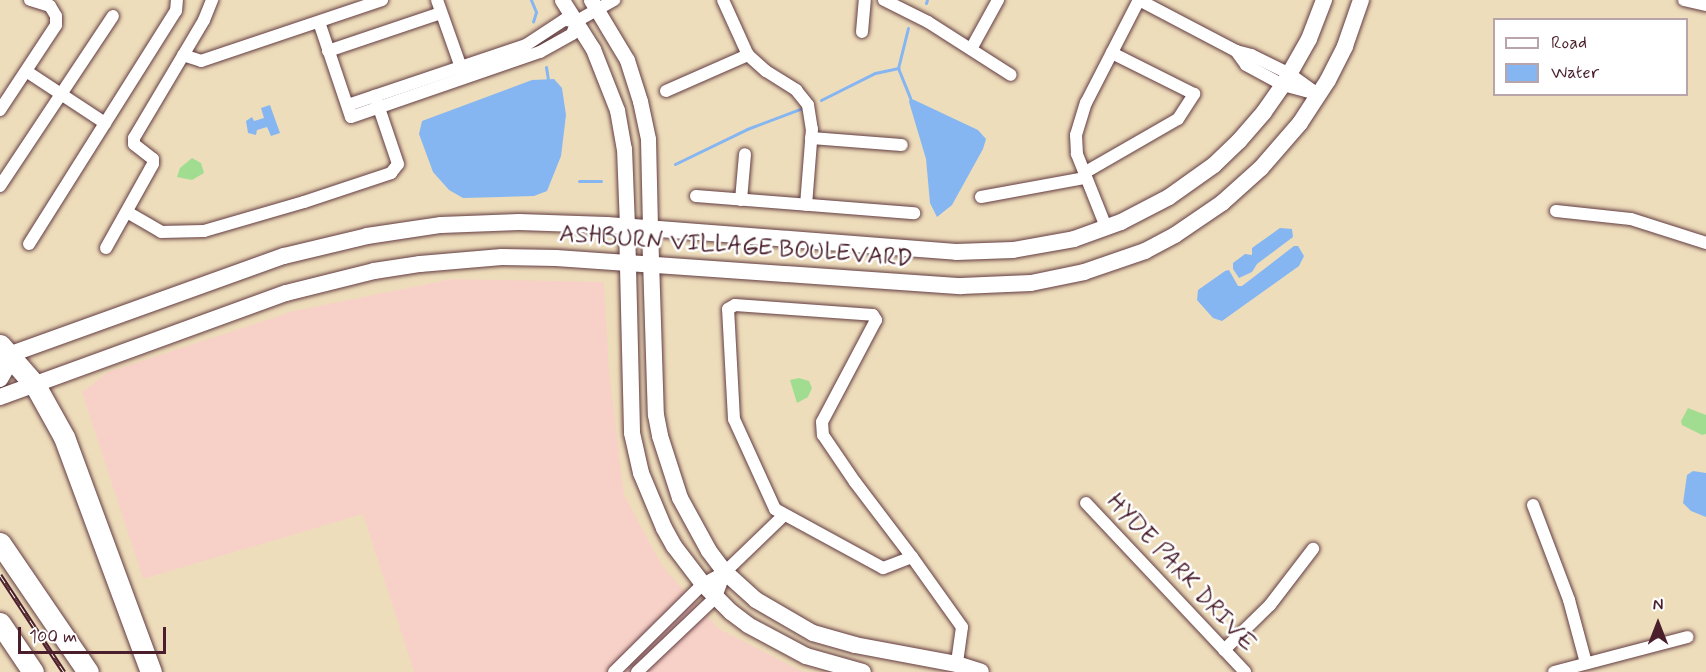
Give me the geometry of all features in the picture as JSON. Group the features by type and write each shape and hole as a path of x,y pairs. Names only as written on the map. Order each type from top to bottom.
{"highway":[{"path":"3,353 35,385 64,437 81,477 151,672"},
{"path":"0,543 88,672"},
{"path":"0,623 33,672"}],"main road":[{"name":"ASHBURN VILLAGE BOULEVARD","path":"3,353 244,269 326,245 441,225 519,222 627,226 984,252 1033,248 1074,239 1106,227 1169,197 1214,165 1264,112 1287,79 1309,39 1324,0"},
{"name":"ASHBURN VILLAGE BOULEVARD","path":"0,397 286,293 374,271 420,264 502,257 651,263 960,286 994,286 1058,280 1115,263 1145,250 1201,219 1261,168 1288,138 1319,95 1345,46 1361,0"},
{"path":"627,226 629,401 637,457 664,528 680,555 703,584 748,625 790,649 825,663 863,672"},
{"path":"650,228 656,415 660,436 684,507 698,533 725,572 774,613 813,633 855,645 957,664 981,672"},
{"path":"0,378 7,367 3,353"}],"street":[{"path":"0,110 54,30 56,22 50,6 30,0"},
{"path":"29,244 176,11 177,0"},
{"path":"106,248 153,164 153,159 135,144 134,138 212,5 212,0"},
{"path":"183,55 201,61 382,0"},
{"path":"437,0 463,72"},
{"path":"561,0 577,21 603,69 617,110 624,148 627,226"},
{"path":"319,22 351,117 377,102 463,72 526,45 564,20 577,21 594,4 615,0"},
{"path":"723,0 748,55 803,97 811,115 806,205"},
{"path":"862,32 865,0"},
{"path":"884,0 928,22 1011,75"},
{"path":"971,49 998,0"},
{"path":"1106,227 1076,146 1077,124 1139,0 1236,51 1251,55 1287,79 1319,95"},
{"path":"1684,0 1706,5"},
{"path":"594,4 627,60 643,110 648,139 650,228"},
{"path":"328,51 441,12"},
{"path":"0,186 113,16"},
{"path":"981,198 1085,175 1178,119 1194,94 1112,53"},
{"path":"666,91 748,55"},
{"path":"26,71 105,123"},
{"path":"127,212 161,232 204,231 391,173 398,164 377,102"},
{"path":"811,138 902,145"},
{"path":"741,200 745,154"},
{"path":"696,196 914,213"},
{"path":"1556,211 1631,219 1706,243"},
{"path":"912,557 883,568 783,516 775,509 767,496 734,419 728,309 735,305 873,315 876,320 821,428 823,435 849,472 912,557 962,627 957,664"},
{"name":"HYDE PARK DRIVE","path":"1086,503 1245,672"},
{"path":"1533,505 1569,600 1586,663"},
{"path":"614,672 703,584 725,572 783,516"},
{"path":"1224,650 1270,605 1314,549"},
{"path":"637,672 716,597 725,572"},
{"path":"1554,672 1688,637"}],"shaded area":[{"path":"452,279 604,282 609,371 624,495 663,567 719,629 803,672 414,672 363,514 143,579 82,392 108,372 294,311"}],"green space":[{"path":"192,158 201,163 204,173 192,180 177,177 180,168"},
{"path":"799,378 809,381 812,388 808,397 797,403 790,380"},
{"path":"1688,408 1706,415 1706,434 1702,435 1682,425 1681,421"}],"water":[{"path":"554,79 562,88 566,115 561,156 547,191 534,196 463,198 449,190 433,172 419,134 422,121 532,80"},
{"path":"910,98 978,130 986,139 983,149 952,205 937,217 930,203 926,159 909,102"},
{"path":"270,105 280,133 271,136 267,127 257,130 256,135 248,133 246,121 252,117 254,121 264,118 261,108"},
{"path":"1280,228 1292,229 1293,237 1257,264 1252,272 1239,278 1233,269 1233,263 1245,254 1252,255 1252,248"},
{"path":"1294,246 1298,246 1304,256 1299,266 1222,321 1213,318 1197,300 1198,290 1225,271 1229,270 1238,286 1242,286"},
{"path":"1693,471 1706,473 1706,517 1691,511 1683,503 1687,475"}],"waterway":[{"path":"531,0 536,12 533,22"},
{"path":"908,28 898,68 910,98"},
{"path":"546,67 548,80"},
{"path":"821,100 875,73 898,68"},
{"path":"675,164 747,129 800,109"},
{"path":"579,181 601,181"}],"railway":[{"path":"0,575 64,672"}]}
